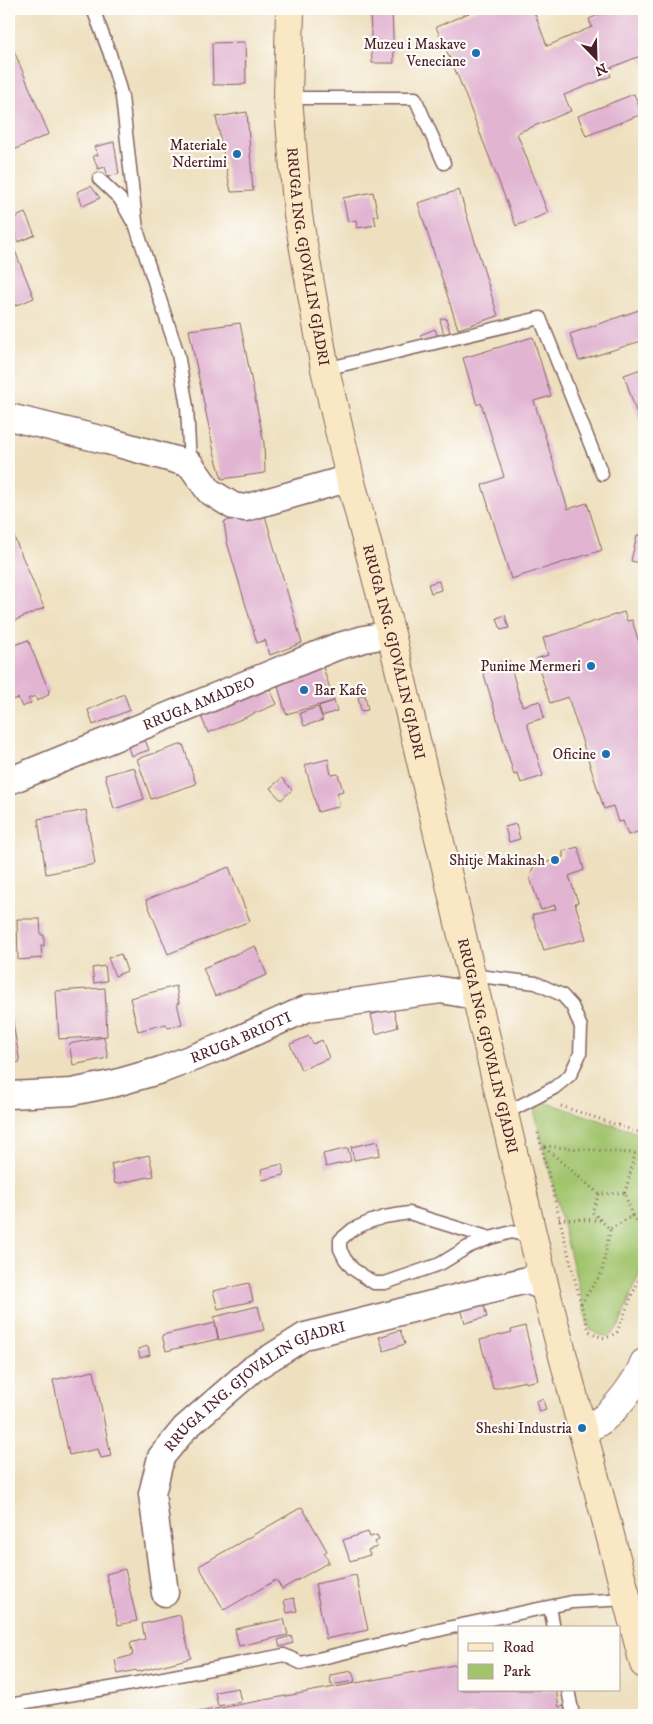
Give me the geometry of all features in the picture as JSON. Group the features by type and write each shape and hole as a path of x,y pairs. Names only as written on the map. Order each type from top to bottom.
{"main road":[{"name":"RRUGA ING. GJOVALIN GJADRI","path":"290,9 288,98 298,215 325,368 350,478 391,634 545,1288 644,1664"}],"street":[{"path":"9,417 108,441 190,464 209,491 233,506 246,508 350,478"},
{"name":"RRUGA AMADEO","path":"9,781 336,647 391,634"},
{"name":"RRUGA BRIOTI","path":"9,1095 72,1092 116,1083 169,1067 226,1045 308,1008 473,985"},
{"name":"RRUGA ING. GJOVALIN GJADRI","path":"165,1593 152,1494 161,1457 185,1428 254,1368 305,1336 527,1280 545,1288"},
{"path":"582,1428 597,1424 608,1415 624,1396 644,1363"}],"lane":[{"path":"93,9 110,54 122,97 137,230"},
{"path":"288,98 415,98 444,163"},
{"path":"99,179 120,199 137,230 178,354 187,406 190,464"},
{"path":"325,368 540,318 602,474"},
{"path":"473,985 536,983 562,995 572,1006 581,1027 580,1054 570,1075 554,1088 504,1114"},
{"path":"490,1238 409,1213 384,1217 353,1229 340,1240 340,1249 345,1259 364,1278 374,1283 384,1283 440,1264 468,1247 490,1238 512,1232 533,1238"},
{"path":"9,1705 284,1655 300,1663 452,1627 572,1602 628,1599"},
{"path":"550,1607 554,1626"},
{"path":"568,1692 573,1715"}],"path":[{"path":"561,1106 644,1134"},
{"path":"537,1130 589,1331 602,1338 610,1337 620,1327 644,1267"},
{"path":"542,1146 644,1154"},
{"path":"542,1146 599,1194 625,1193"},
{"path":"634,1154 625,1193 632,1216 644,1229"},
{"path":"599,1194 592,1212 610,1229"},
{"path":"581,1304 602,1272 610,1229 632,1216"},
{"path":"559,1219 600,1220"}],"green space":[{"path":"542,1101 644,1135 644,1262 619,1326 610,1336 597,1334 588,1325 533,1106"}],"building":[{"path":"370,9 392,9 394,63 372,63"},
{"path":"478,9 533,9 547,46 592,27 589,19 608,11 607,9 644,9 644,67 640,56 608,69 611,76 564,95 571,111 517,133 548,213 516,226 459,79 436,27"},
{"path":"9,39 49,134 9,152"},
{"path":"245,42 246,84 213,85 212,43"},
{"path":"634,94 642,114 586,136 578,116"},
{"name":"Materiale Ndertimi","path":"247,112 253,191 231,192 216,117"},
{"path":"114,142 119,174 108,177 105,167 98,169 93,156 98,155 94,147"},
{"path":"91,186 100,198 83,206 77,192"},
{"path":"459,190 498,316 458,329 418,203"},
{"path":"373,192 378,216 374,216 376,225 357,228 356,220 348,222 343,198"},
{"path":"25,213 35,235 18,242 9,220"},
{"path":"9,236 34,298 15,306 9,291"},
{"path":"639,310 644,324 644,340 579,361 570,334"},
{"path":"446,318 450,333 444,335 440,319"},
{"path":"240,323 264,443 265,473 222,479 214,452 189,330"},
{"path":"435,329 438,338 424,343 420,335"},
{"path":"533,337 551,396 534,401 568,509 587,503 602,550 511,579 482,485 504,477 481,403 477,405 463,358"},
{"path":"644,368 644,436 624,375"},
{"path":"263,509 302,643 270,655 265,640 257,643 227,542 224,522"},
{"path":"9,525 44,608 9,623"},
{"path":"637,535 644,536 644,564 631,561"},
{"path":"439,581 441,590 431,593 428,584"},
{"path":"624,612 627,621 632,620 644,658 644,830 628,835 623,821 618,822 613,806 604,809 568,697 550,703 536,659 548,655 543,638"},
{"path":"505,615 509,628 501,630 497,618"},
{"path":"28,640 49,691 48,695 37,701 35,696 28,699 31,703 22,707 18,698 10,701 9,697 9,647"},
{"path":"509,660 522,706 540,701 544,718 527,723 543,776 521,783 518,774 514,775 482,668"},
{"name":"Bar Kafe","path":"321,661 334,701 286,714 276,679"},
{"path":"267,683 277,704 208,733 199,711"},
{"path":"124,694 130,710 93,725 88,710"},
{"path":"365,695 368,710 361,711 358,697"},
{"path":"334,701 337,711 322,716 319,706"},
{"path":"318,707 323,720 304,726 300,713"},
{"path":"142,732 149,750 131,756 125,739"},
{"path":"183,744 196,784 151,799 137,759"},
{"path":"328,759 331,775 338,774 343,791 337,793 340,806 318,812 305,765"},
{"path":"134,767 144,799 114,809 105,775"},
{"path":"282,778 292,790 281,800 270,788"},
{"path":"86,810 95,864 46,874 38,819"},
{"path":"516,824 520,839 509,842 505,827"},
{"path":"578,847 584,870 569,876 578,902 575,903 586,939 544,950 532,915 556,909 555,905 541,910 530,878 533,867 563,857 563,851"},
{"path":"229,867 250,921 168,954 146,900"},
{"path":"17,919 40,919 41,935 44,935 44,946 41,945 42,958 18,960"},
{"path":"255,946 267,975 215,996 203,968"},
{"path":"121,954 127,971 115,976 108,958"},
{"path":"105,966 107,981 94,983 92,968"},
{"path":"176,986 179,1003 177,1003 182,1024 168,1028 166,1024 138,1031 130,998"},
{"path":"105,988 107,1036 59,1039 56,991"},
{"path":"393,1008 398,1027 376,1034 371,1015"},
{"path":"11,1013 20,1062 9,1064 9,1014"},
{"path":"309,1036 313,1044 322,1040 329,1058 301,1070 290,1044"},
{"path":"104,1037 108,1058 73,1065 69,1044"},
{"path":"378,1141 380,1155 354,1160 351,1147"},
{"path":"348,1148 351,1161 326,1167 323,1154"},
{"path":"149,1155 154,1176 115,1184 111,1164"},
{"path":"282,1164 284,1175 263,1180 261,1169"},
{"path":"249,1283 253,1301 218,1309 213,1291"},
{"path":"483,1302 487,1317 465,1323 461,1308"},
{"path":"258,1306 264,1330 219,1340 214,1317"},
{"path":"215,1323 218,1339 166,1351 162,1335"},
{"path":"525,1326 538,1380 525,1383 525,1381 493,1389 480,1340 512,1332 511,1330"},
{"path":"400,1330 405,1344 384,1351 379,1337"},
{"path":"148,1346 150,1355 140,1358 138,1349"},
{"path":"94,1371 111,1456 101,1458 98,1449 69,1455 53,1380"},
{"path":"543,1399 546,1410 539,1412 536,1401"},
{"path":"302,1507 327,1551 324,1553 329,1562 282,1589 276,1580 224,1610 199,1566"},
{"path":"368,1532 370,1537 377,1535 379,1540 375,1542 377,1547 368,1550 370,1555 350,1561 343,1540"},
{"path":"125,1569 137,1621 118,1625 106,1574"},
{"path":"356,1575 368,1630 326,1639 315,1584"},
{"path":"294,1598 297,1611 287,1613 284,1600"},
{"path":"180,1615 191,1658 137,1672 136,1670 118,1674 115,1660 133,1655 130,1643 145,1639 142,1624"},
{"path":"284,1619 288,1635 239,1646 235,1629"},
{"path":"291,1636 293,1643 280,1647 278,1640"},
{"path":"458,1664 458,1692 556,1692 559,1707 571,1705 573,1715 183,1715"},
{"path":"352,1671 355,1681 331,1685 330,1675"},
{"path":"238,1688 241,1702 218,1706 215,1692"}],"place":[{"name":"Muzeu i Maskave Veneciane","path":"476,53"},
{"name":"Materiale Ndertimi","path":"237,154"},
{"name":"Punime Mermeri","path":"591,666"},
{"name":"Bar Kafe","path":"304,690"},
{"name":"Oficine","path":"606,754"},
{"name":"Shitje Makinash","path":"555,860"},
{"name":"Sheshi Industria","path":"582,1428"}]}
